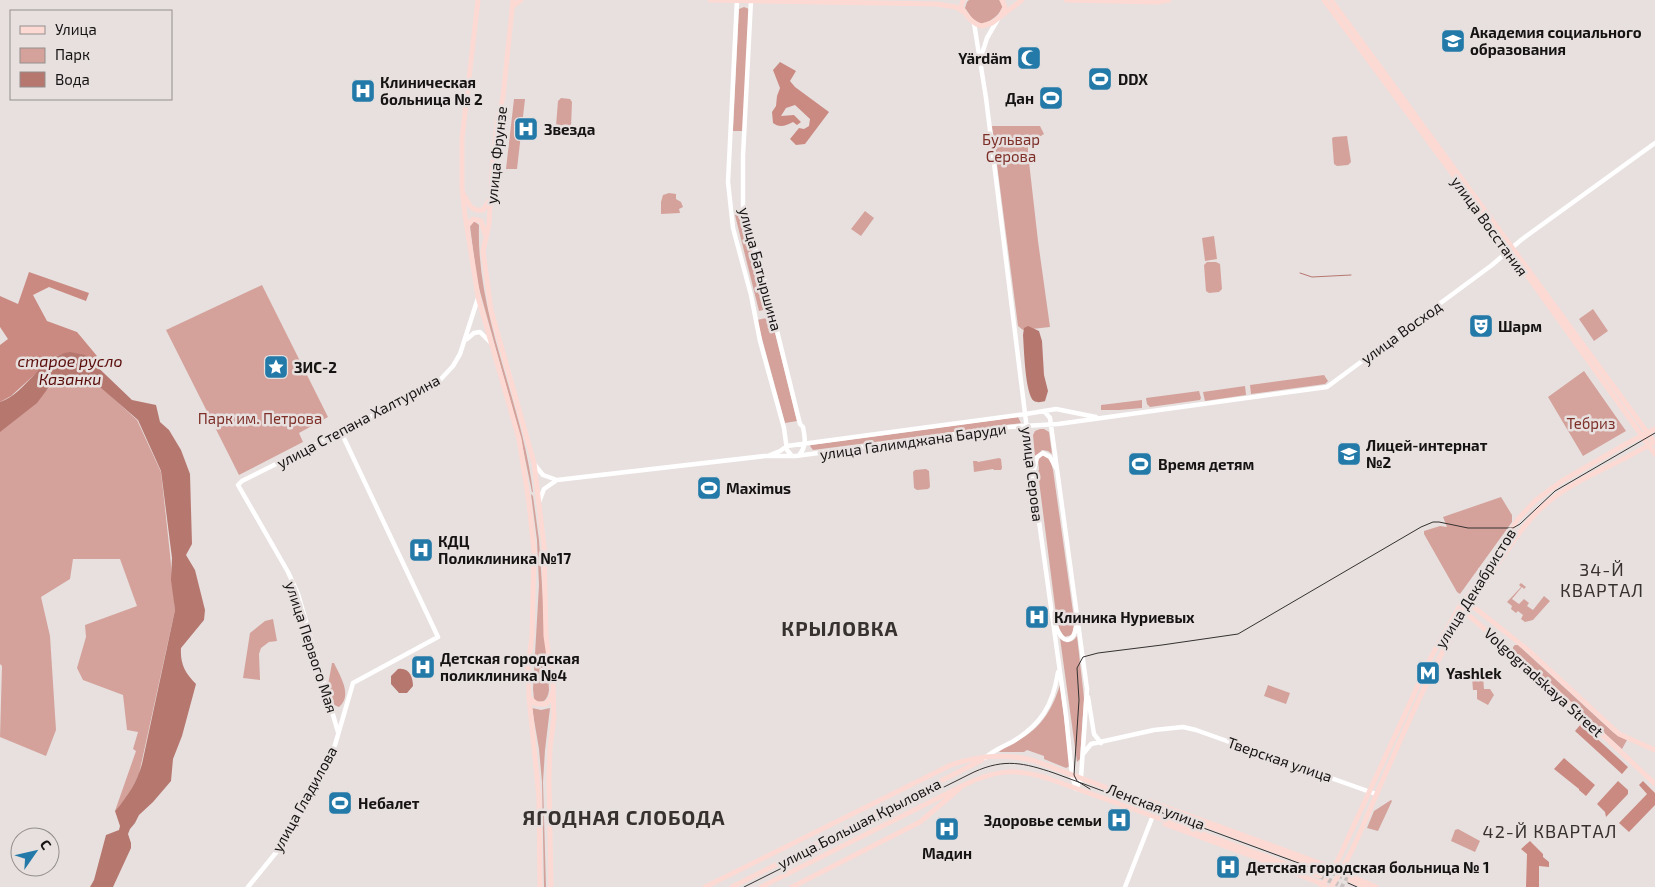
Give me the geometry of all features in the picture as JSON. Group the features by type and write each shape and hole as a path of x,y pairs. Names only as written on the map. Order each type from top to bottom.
{"main road":[{"path":"478,0 462,139 463,192 466,226 478,297 519,439 530,510 534,552 532,636 528,668 539,798 540,887"},
{"path":"513,3 521,0"},
{"path":"710,0 936,4 956,7 965,13"},
{"path":"963,0 961,7 965,13 974,23 982,26 988,25 1022,0"},
{"path":"1000,17 1005,6 1002,0"},
{"path":"1066,0 1157,2 1168,0"},
{"name":"улица Восстания","path":"1324,0 1511,250"},
{"name":"улица Восстания","path":"1331,0 1653,443 1655,454"},
{"name":"улица Фрунзе","path":"513,3 503,97 496,139 489,224 485,237 484,268 491,310 534,463 544,546 546,636 553,685 554,717 550,748 549,780 551,887"},
{"path":"463,192 472,209 477,211 483,210 490,200"},
{"path":"466,226 473,219 481,221 485,237"},
{"name":"улица Декабристов","path":"1322,886 1333,868 1428,664 1461,604 1473,589 1518,519 1536,500 1562,481 1655,429"},
{"name":"улица Декабристов","path":"1331,887 1341,872 1441,654 1470,604 1518,535 1546,504 1581,481 1653,443"},
{"path":"1461,604 1470,604"},
{"name":"Volgogradskaya Street","path":"1461,604 1465,612 1571,705 1655,784"},
{"name":"Volgogradskaya Street","path":"1470,604 1528,650 1619,734 1655,750"},
{"path":"1509,651 1512,645 1519,643"},
{"path":"529,697 536,704 546,704 551,698 553,685"},
{"name":"Ленская улица","path":"705,887 951,765 970,760 1007,756 1021,757 1081,778 1324,869"},
{"name":"улица Большая Крыловка","path":"732,887 985,758"},
{"name":"Ленская улица","path":"992,774 1008,771 1032,773 1320,876"},
{"name":"улица Большая Крыловка","path":"761,887 964,785 992,774"},
{"path":"792,887 920,822 964,785"},
{"path":"1120,792 1158,803 1333,868 1376,887"},
{"path":"1144,814 1322,886 1331,887"},
{"path":"1350,880 1365,887"}],"street":[{"name":"улица Батыршина","path":"737,0 728,182 730,210 760,341 784,428 788,453 796,456"},
{"name":"улица Батыршина","path":"751,0 743,156 743,209 763,274 800,424 803,427 805,444"},
{"name":"улица Серова","path":"980,59 987,38 1000,17"},
{"name":"улица Серова","path":"974,23 1033,478 1054,620 1072,775 1076,789"},
{"name":"улица Восход","path":"1027,426 1051,425 1327,387 1511,250 1529,234 1655,142"},
{"name":"улица Степана Халтурина","path":"238,485 242,481 440,380 453,366 464,342 478,297"},
{"path":"464,342 470,335 480,332 492,346"},
{"name":"улица Восход","path":"1026,414 1056,409 1076,414 1105,417"},
{"name":"улица Серова","path":"1044,411 1050,418 1078,617 1086,690 1094,734 1100,743"},
{"name":"улица Галимджана Баруди","path":"765,456 780,451 787,446 1026,414"},
{"name":"улица Галимджана Баруди","path":"765,456 796,456 1027,426"},
{"name":"улица Гладилова","path":"248,887 283,844 335,745 351,688 356,680 438,637 341,432"},
{"path":"796,456 801,453 805,444"},
{"path":"1033,478 1036,459 1044,453 1050,457 1058,474"},
{"path":"534,463 543,475 556,480 765,456"},
{"path":"539,502 544,489 556,480"},
{"name":"улица Первого Мая","path":"238,485 288,572 298,594 338,732"},
{"path":"1054,620 1060,636 1067,640 1073,636 1078,617"},
{"path":"985,758 991,752 1029,731 1043,716 1054,695 1059,666"},
{"name":"улица Серова","path":"1076,789 1081,778 1086,690"},
{"path":"331,706 338,712 344,711"},
{"name":"Тверская улица","path":"1100,743 1154,730 1183,727 1376,794"},
{"path":"1081,756 1091,744 1100,743"},
{"path":"1125,887 1152,818"}],"green space":[{"path":"969,0 999,0 1004,4 995,17 982,24 974,21 965,8"},
{"path":"744,7 749,9 743,131 733,131 739,9"},
{"path":"561,98 570,99 572,102 571,127 569,130 558,130 556,126 558,101"},
{"path":"514,99 525,99 517,169 506,169"},
{"name":"Бульвар Серова","path":"992,126 1040,126 1044,134 1028,144 1028,153 1050,327 1023,330 1018,326"},
{"path":"1347,136 1351,162 1348,165 1337,166 1334,164 1332,138"},
{"path":"669,193 676,194 676,199 681,202 683,207 679,209 680,213 661,214 663,195"},
{"path":"865,211 874,218 861,236 851,229"},
{"path":"742,214 767,309 759,311 735,215"},
{"path":"474,221 479,225 480,259 492,326 520,425 533,492 521,439 477,281 470,226"},
{"path":"1214,236 1217,259 1205,261 1202,238"},
{"path":"1207,262 1220,264 1222,289 1219,292 1209,293 1206,291 1204,265"},
{"name":"Парк им. Петрова","path":"262,285 328,417 299,433 303,442 239,475 166,330"},
{"path":"1593,309 1608,331 1594,341 1579,319"},
{"path":"771,317 797,421 785,423 757,320"},
{"name":"Тебриз","path":"1584,371 1626,431 1583,456 1548,397"},
{"path":"1324,375 1328,381 1325,384 1251,394 1250,385"},
{"path":"100,386 137,420 161,472 175,610 139,774 128,796 115,811 136,751 133,749 138,732 127,730 123,695 83,680 77,668 86,637 85,625 137,606 120,559 73,559 70,579 41,597 50,636 56,730 46,756 0,737 2,666 0,664 0,430 50,387"},
{"path":"1245,386 1246,395 1205,401 1203,392"},
{"path":"1199,391 1200,400 1150,407 1147,404 1146,398"},
{"path":"1142,400 1142,408 1101,410 1101,405"},
{"path":"1018,417 1021,423 813,450 810,446 811,445"},
{"path":"1040,429 1049,432 1052,454 1042,450 1035,457 1033,435 1035,431"},
{"path":"1043,455 1050,459 1053,470 1074,619 1072,635 1064,637 1060,632 1057,622 1038,473 1038,460"},
{"path":"1001,459 1001,470 993,469 974,472 973,461 978,462"},
{"path":"926,469 929,471 930,487 917,490 914,488 913,472"},
{"path":"531,494 533,496 539,540 549,690 546,699 542,702 534,699 533,689 539,585 537,540"},
{"path":"1501,497 1512,515 1512,522 1460,594 1457,592 1424,531 1440,526 1447,527 1443,517"},
{"path":"1521,583 1526,587 1524,589 1522,587 1512,599 1519,604 1524,599 1529,603 1527,606 1533,610 1544,596 1550,601 1533,620 1525,622 1521,619 1523,615 1511,609 1512,606 1507,602 1521,587 1519,585"},
{"path":"273,619 277,641 269,642 261,648 259,654 260,680 243,678 250,633 265,621"},
{"path":"1077,636 1084,698 1080,759 1077,762 1060,638 1069,642"},
{"path":"1515,645 1518,645 1614,733 1627,740 1622,749 1513,650"},
{"path":"332,663 334,663 345,691 345,697 339,707 334,705 328,685"},
{"path":"1483,677 1484,689 1490,689 1494,695 1488,705 1477,699 1477,690 1473,690 1472,678"},
{"path":"1060,685 1070,766 1066,768 1044,759 1044,756 1027,750 1024,752 999,752 1036,728 1054,701"},
{"path":"1268,685 1290,693 1286,704 1264,696"},
{"path":"532,708 541,710 550,708 543,782 546,887 544,887 542,782"},
{"path":"1391,800 1378,831 1367,828 1374,811"},
{"path":"1458,829 1480,841 1475,852 1451,841 1455,830"}],"shaded area":[{"path":"780,62 796,71 790,81 795,87 829,112 805,144 796,145 790,139 799,128 804,129 809,126 810,119 795,105 786,108 781,116 794,115 801,122 797,125 793,122 783,126 773,123 772,112 776,106 780,88 773,70"},
{"path":"29,272 89,293 86,301 49,287 33,295 47,321 77,332 97,356 90,360 72,353 54,357 11,396 0,402 0,345 8,339 0,327 0,296 18,304"},
{"path":"1581,724 1628,767 1622,774 1575,731"},
{"path":"1564,758 1595,785 1586,796 1554,769"},
{"path":"1618,781 1628,790 1628,794 1606,817 1605,812 1597,804"},
{"path":"1643,781 1655,793 1655,805 1629,832 1619,823 1647,794 1639,785"},
{"path":"1530,841 1549,862 1549,867 1539,866 1539,887 1526,887 1527,854 1521,849"}],"water":[{"path":"1028,326 1039,331 1042,341 1044,375 1048,391 1045,401 1041,402 1035,402 1031,397 1027,381 1023,335 1024,328"},
{"name":"старое русло Казанки","path":"70,352 85,355 132,400 156,405 160,422 169,430 181,450 190,474 192,544 186,555 195,570 205,610 204,620 181,648 181,659 184,668 196,684 182,736 173,759 171,781 139,815 130,829 128,834 131,848 113,887 90,887 94,880 106,835 119,830 120,826 115,811 132,789 142,764 175,610 171,580 172,558 161,471 138,420 100,387 49,387 37,403 0,432 0,402 18,391 50,360"},
{"path":"398,669 408,671 411,676 413,686 407,693 399,693 391,684 391,676"}],"waterway":[{"path":"1300,273 1312,277 1351,275"}],"tunnel":[{"path":"1324,869 1350,880"},
{"path":"1320,876 1344,887"}],"tram line":[{"path":"1090,789 1077,781 1074,775 1079,700 1077,668 1083,657 1098,653 1238,634 1421,527 1433,522 1468,528 1513,528 1520,524 1555,491 1655,433"},
{"path":"744,887 974,772 995,765 1005,764 1024,765 1054,773 1323,872"},
{"path":"1348,883 1357,887"}],"place":[{"name":"Академия социального образования","path":"1453,41"},
{"name":"Yärdäm","path":"1029,58"},
{"name":"DDX","path":"1100,79"},
{"name":"Клиническая больница № 2","path":"363,91"},
{"name":"Дан","path":"1051,98"},
{"name":"Звезда","path":"526,129"},
{"name":"Шарм","path":"1481,326"},
{"name":"ЗИС-2","path":"276,367"},
{"name":"Лицей-интернат №2","path":"1349,454"},
{"name":"Время детям","path":"1140,464"},
{"name":"Maximus","path":"709,488"},
{"name":"КДЦ Поликлиника №17","path":"421,550"},
{"name":"Клиника Нуриевых","path":"1037,617"},
{"name":"Детская городская поликлиника №4","path":"423,667"},
{"name":"Yashlek","path":"1428,673"},
{"name":"Небалет","path":"340,803"},
{"name":"Здоровье семьи","path":"1119,820"},
{"name":"Мадин","path":"947,829"},
{"name":"Детская городская больница № 1","path":"1228,867"}],"district":[{"name":"34-Й КВАРТАЛ","path":"1602,579"},
{"name":"КРЫЛОВКА","path":"840,628"},
{"name":"ЯГОДНАЯ СЛОБОДА","path":"624,817"},
{"name":"42-Й КВАРТАЛ","path":"1550,831"}]}
